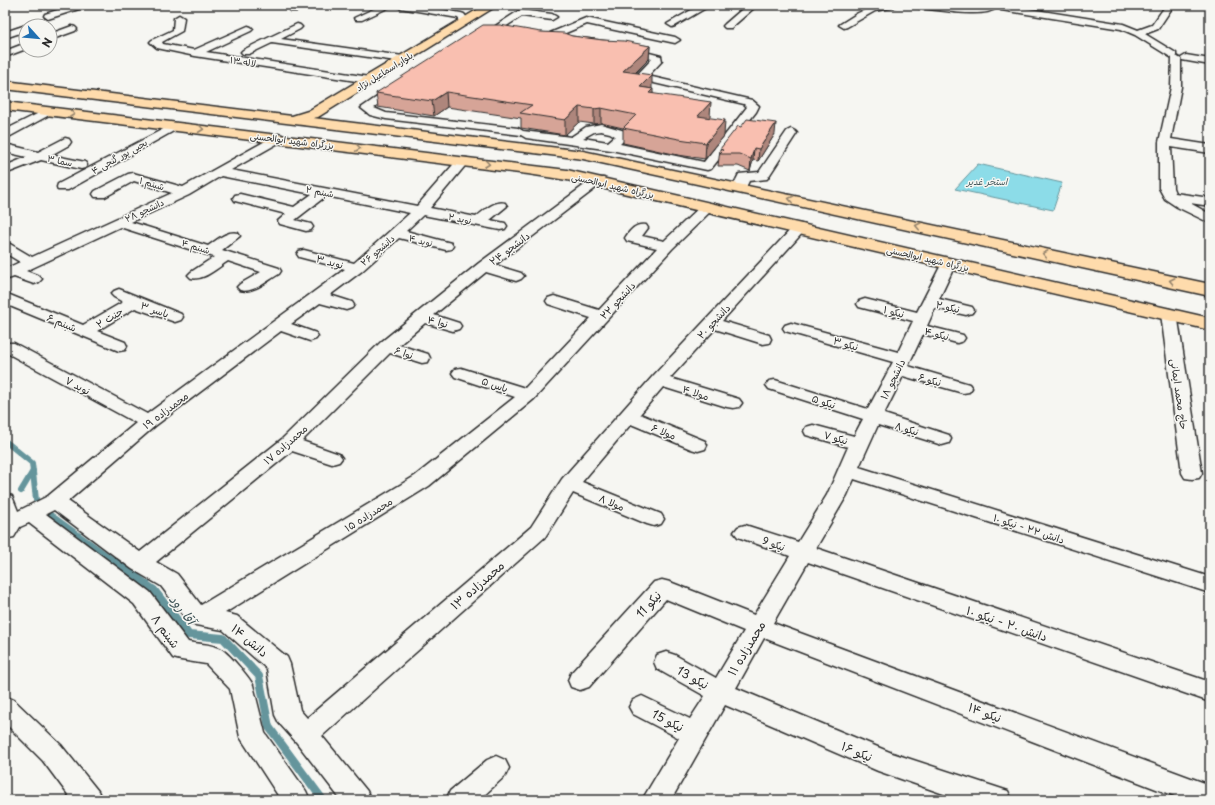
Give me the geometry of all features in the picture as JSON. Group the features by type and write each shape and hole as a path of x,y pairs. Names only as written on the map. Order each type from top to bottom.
{"main road":[{"path":"317,118 478,30 494,8"},
{"name":"بلوار اسماعیل نژاد","path":"317,118 369,80 403,59 478,30 494,8"},
{"name":"بزرگراه شهید ابوالحسنی","path":"5,85 583,154 1210,290"},
{"name":"بزرگراه شهید ابوالحسنی","path":"5,106 556,173 800,228 1210,324"},
{"path":"290,120 317,118 352,127"}],"street":[{"path":"48,16 78,5"},
{"path":"294,9 304,5"},
{"path":"360,18 390,5"},
{"path":"400,5 472,11 494,8"},
{"path":"427,5 461,16 478,30 510,33"},
{"path":"672,24 707,5"},
{"path":"728,26 745,13 751,5"},
{"path":"844,25 870,8 881,5 891,5"},
{"path":"919,5 985,11 998,7 1108,24 1123,27 1138,33 1178,57 1210,62"},
{"path":"1138,33 1155,27 1170,5"},
{"path":"478,30 506,22 520,13 552,17 539,31 553,35 584,31"},
{"name":"لاله ۱۳","path":"179,18 177,31 155,42 160,46 195,53 369,80"},
{"path":"569,33 586,21 675,40"},
{"path":"506,22 519,24"},
{"path":"246,52 297,27"},
{"path":"58,34 72,29"},
{"path":"195,53 248,29"},
{"path":"5,35 18,30"},
{"path":"271,40 403,59"},
{"path":"406,83 367,108 386,116 611,146 707,166 752,110 753,106 748,102 641,77 657,61 657,58 614,48"},
{"path":"5,54 18,49"},
{"path":"1178,57 1176,87 1165,142 1166,188 1170,196 1210,219"},
{"path":"280,75 294,69"},
{"path":"5,135 49,111"},
{"path":"442,123 455,116 477,117 499,122 500,125 495,130"},
{"path":"701,157 730,121 742,123"},
{"name":"یحیی پور گنجی ۴","path":"63,187 175,126"},
{"path":"453,139 469,126"},
{"path":"573,141 588,129 602,128 621,133 621,137 611,146"},
{"path":"739,188 744,177 763,176 791,133"},
{"name":"دانشجو ۲۸","path":"9,273 184,192 278,138"},
{"path":"5,171 39,156 65,142"},
{"path":"1165,142 1210,149"},
{"name":"سما ۳","path":"5,148 81,165"},
{"name":"دانشجو ۲۶","path":"279,325 357,268 397,233 421,210 463,161"},
{"path":"5,171 20,177"},
{"name":"شبنم ۲","path":"219,172 421,210"},
{"name":"شبنم ۱","path":"100,194 133,177 184,192"},
{"name":"دانشجو ۲۴","path":"422,317 484,266 598,182"},
{"path":"306,227 285,220 323,192"},
{"path":"1170,196 1210,202"},
{"path":"240,198 296,212"},
{"path":"478,222 500,206"},
{"name":"دانشجو ۲۲","path":"528,395 667,246 708,207"},
{"name":"نوید ۲","path":"421,210 500,226"},
{"name":"شبنم ۴","path":"118,222 274,271 245,287"},
{"path":"641,228 632,238 667,246"},
{"name":"دانشجو ۲۰","path":"629,416 659,380 800,228"},
{"name":"نوید ۴","path":"397,233 446,246"},
{"path":"210,251 233,236"},
{"path":"5,247 31,263"},
{"name":"نوید ۳","path":"304,254 357,268"},
{"path":"196,275 226,256"},
{"name":"دانشجو ۱۸","path":"837,496 859,444 949,263"},
{"path":"484,266 516,276"},
{"path":"9,273 34,279"},
{"name":"یاسر ۳","path":"118,294 134,302 175,317"},
{"path":"318,297 346,305"},
{"name":"شبنم ۶","path":"5,298 119,346"},
{"path":"554,301 602,316"},
{"name":"جنت ۲","path":"85,331 134,302"},
{"name":"نیکو ۲","path":"930,302 966,310"},
{"name":"نیکو ۱","path":"866,304 919,323"},
{"name":"حاج محمد ایمانی","path":"1169,314 1192,473"},
{"name":"نوا ۴","path":"422,317 453,326"},
{"name":"محمدزاده ۱۷","path":"140,563 289,443 387,346 422,317"},
{"path":"712,323 763,339"},
{"name":"نیکو ۴","path":"919,323 957,338"},
{"path":"279,325 310,336"},
{"name":"محمدزاده ۱۹","path":"56,500 148,422 279,325"},
{"name":"نیکو ۳","path":"791,328 900,364"},
{"name":"نوا ۶","path":"387,346 422,358"},
{"name":"نوید ۷","path":"8,347 148,422"},
{"name":"نیکو ۶","path":"900,364 962,388"},
{"name":"یاس ۵","path":"462,373 528,395"},
{"name":"مولا ۴","path":"659,380 733,403"},
{"name":"نیکو ۵","path":"775,385 873,418"},
{"name":"محمدزاده ۱۵","path":"198,618 422,481 528,395"},
{"name":"مولا ۶","path":"629,416 698,445"},
{"name":"محمدزاده ۱۳","path":"306,735 538,532 569,484 629,416"},
{"name":"نیکو ۸","path":"873,418 942,439"},
{"name":"نیکو ۷","path":"813,431 859,444"},
{"path":"289,443 332,458"},
{"name":"دانش ۲۲ - نیکو ۱۰","path":"848,470 1210,585"},
{"name":"مولا ۸","path":"569,484 654,519"},
{"name":"محمدزاده ۱۱","path":"657,799 837,496"},
{"path":"5,501 13,524 56,500 140,563 169,580 198,618"},
{"name":"شبنم ۸","path":"13,524 142,598 181,651 213,655 241,686 253,737 296,800"},
{"name":"نیکو 9","path":"746,532 803,553"},
{"name":"دانش ۲۰ - نیکو ۱۰","path":"803,553 1210,692"},
{"name":"نیکو 11","path":"580,680 662,588 759,627"},
{"name":"دانش ۱۴","path":"198,618 229,622 278,664 288,715 306,735 357,800"},
{"name":"نیکو ۱۴","path":"759,627 1210,797"},
{"name":"نیکو 13","path":"666,662 720,692"},
{"name":"نیکو ۱۶","path":"720,692 887,763 998,800"},
{"path":"5,706 52,753 88,800"},
{"name":"نیکو 15","path":"642,707 695,734"},
{"path":"460,800 496,768"}],"water":[{"name":"استخر غدیر","path":"978,164 1062,183 1053,210 955,189"}],"building":[{"path":"483,25 500,25 541,32 564,33 572,36 624,41 650,46 623,71 652,75 640,87 653,89 649,93 711,102 698,116 725,120 706,143 623,128 636,115 601,108 594,109 579,107 565,120 520,113 532,105 446,92 432,101 376,93"},
{"path":"747,119 776,123 759,149 754,148 751,159 739,154 719,154 723,150 720,149 738,126 741,127"}],"waterway":[{"name":"آقا رود","path":"5,441 32,463 33,471"},
{"path":"21,491 33,471"},
{"name":"آقا رود","path":"33,471 36,500 49,514 117,563"},
{"name":"آقا رود","path":"115,562 154,590 189,635 223,638 259,676 269,727 323,800"}]}
